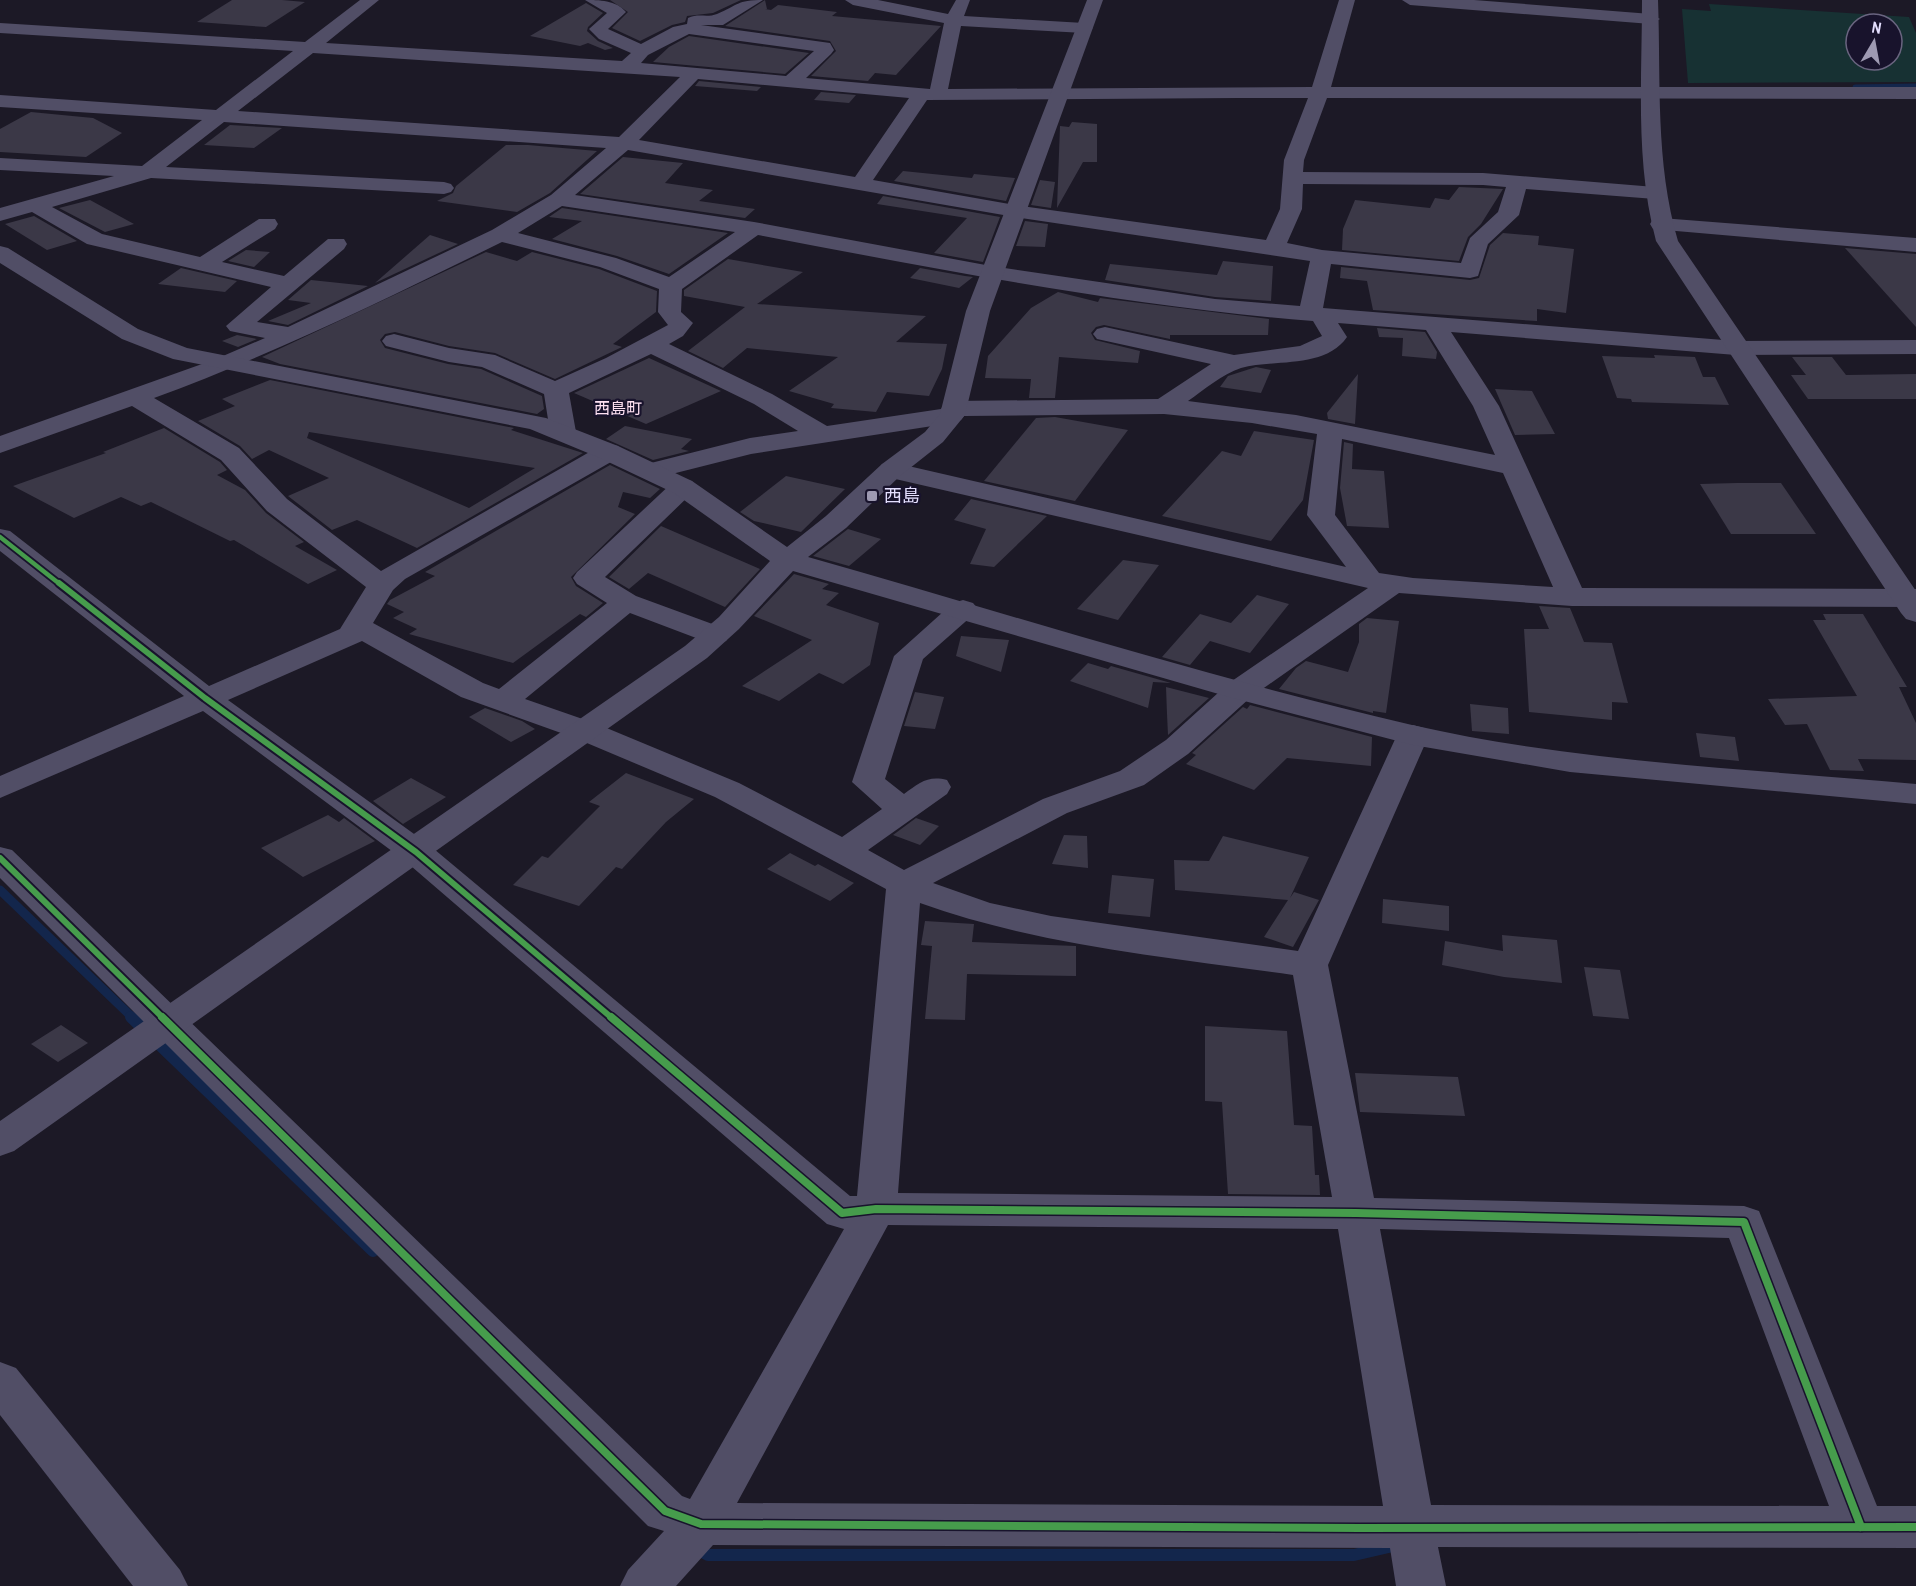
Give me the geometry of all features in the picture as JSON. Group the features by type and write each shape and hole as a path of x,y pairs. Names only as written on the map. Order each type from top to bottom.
{"street":[{"path":"0,215 144,174 371,0"},
{"path":"593,0 618,12 598,28 604,35 642,51"},
{"path":"627,67 642,51 700,19 717,21 755,0"},
{"path":"854,0 953,20 1084,28"},
{"path":"860,184 929,94 953,20 964,0"},
{"path":"0,1141 416,852 696,652 787,560 836,522 891,470 934,437 953,412 978,311 991,273 1095,0"},
{"path":"1274,247 1291,209 1294,160 1320,92 1347,0"},
{"path":"1410,0 1651,19"},
{"path":"1650,0 1656,193 1661,224 1667,241 1736,348 1913,603"},
{"path":"0,28 627,67 929,94 1916,93"},
{"path":"684,29 824,47 825,50 790,81"},
{"path":"0,445 136,398 225,364 500,235 558,199 624,143 695,72"},
{"path":"0,101 624,143 1015,211 1274,247 1322,257 1470,271 1478,243 1493,225 1508,215 1518,182"},
{"path":"0,164 144,174 444,189"},
{"path":"1293,178 1483,179 1656,193"},
{"path":"558,199 754,228 991,273 1215,306 1736,348 1916,347"},
{"path":"34,205 95,239 289,284"},
{"path":"204,264 267,224"},
{"path":"1661,224 1916,245"},
{"path":"555,390 675,331 681,323 670,317 667,310 671,286 754,228"},
{"path":"500,235 590,258 650,276 671,286"},
{"path":"290,335 238,326 336,244"},
{"path":"0,253 130,334 181,354 506,416 562,432 683,487 787,560 1240,690 1413,735 1570,762 1916,794"},
{"path":"1105,334 1169,346 1233,362 1306,351 1331,342 1335,337 1316,315 1312,291 1322,257"},
{"path":"1433,323 1486,406 1572,597"},
{"path":"394,341 449,355 486,360 514,370 555,390 560,404 562,432"},
{"path":"650,344 763,399 820,433"},
{"path":"1164,406 1233,362"},
{"path":"136,398 230,454 277,505 382,585"},
{"path":"652,471 750,446 953,412 1164,406 1263,417 1514,467"},
{"path":"1330,431 1321,515 1382,582"},
{"path":"0,788 351,635 382,585 395,573 609,452"},
{"path":"891,470 1382,582 1572,597 1913,603"},
{"path":"683,487 587,578 626,602 715,635"},
{"path":"0,537 205,698 416,852 842,1213 876,1209 1356,1213 1744,1222 1861,1527"},
{"path":"904,884 1055,806 1132,778 1177,747 1240,690 1382,582"},
{"path":"503,701 626,602"},
{"path":"903,809 867,782 909,656 963,609"},
{"path":"358,627 472,690 586,731 726,790 904,884 982,913 1051,928 1310,965"},
{"path":"1413,735 1310,965 1421,1586"},
{"path":"843,852 935,787"},
{"path":"0,858 665,1511 701,1524 1360,1528 1410,1526 1916,1527"},
{"path":"645,1586 701,1524 876,1209 904,884"},
{"path":"0,1381 163,1586"}],"green space":[{"path":"1709,4 1844,13 1844,72 1904,72 1904,17 1909,17 1916,33 1916,82 1688,83 1682,9 1711,11"}],"building":[{"path":"232,0 305,2 266,27 197,22"},
{"path":"610,0 741,0 713,13 687,16 685,22 672,25 640,41 612,28 628,12"},
{"path":"765,0 767,9 765,9 771,10 778,5 837,12 832,16 941,26 896,75 875,73 868,81 811,76 836,51 830,41 725,26"},
{"path":"586,3 603,13 588,27 587,31 598,41 613,48 605,50 588,43 580,46 530,36"},
{"path":"689,36 809,53 785,74 653,62 669,47"},
{"path":"699,81 761,87 757,91 695,86"},
{"path":"821,92 856,95 849,103 814,100"},
{"path":"31,112 93,118 122,133 86,157 0,152 0,129"},
{"path":"1072,122 1097,124 1097,162 1083,162 1057,208 1060,126 1069,127"},
{"path":"230,125 282,128 254,148 204,145"},
{"path":"506,145 597,151 550,193 517,212 437,201 453,193 456,186"},
{"path":"623,157 683,163 665,183 713,190 699,201 755,209 745,218 580,194"},
{"path":"903,171 972,178 974,174 1015,178 1006,201 894,181"},
{"path":"1040,180 1055,182 1051,208 1031,205"},
{"path":"1459,187 1503,189 1481,224 1468,237 1459,261 1342,250 1343,229 1355,200 1430,208 1435,198 1449,200"},
{"path":"883,196 1000,217 983,262 934,253 967,218 877,204"},
{"path":"90,200 134,224 105,232 59,208"},
{"path":"562,208 728,233 669,274 617,256 552,239 582,221 549,217"},
{"path":"34,216 77,241 47,250 5,224"},
{"path":"1025,221 1048,224 1045,247 1016,246"},
{"path":"1503,233 1539,236 1538,245 1574,249 1566,313 1537,309 1537,321 1373,310 1367,281 1340,278 1341,267 1470,280 1479,278 1490,245"},
{"path":"430,235 458,244 375,283"},
{"path":"1845,248 1916,254 1916,327"},
{"path":"246,250 270,252 254,267 228,261"},
{"path":"486,252 517,261 532,252 599,269 657,291 656,312 613,344 622,347 555,379 495,353 449,346 395,332 385,334 380,340 385,348 448,364 481,369 542,396 544,409 537,414 280,364 262,357"},
{"path":"728,259 803,272 757,304 926,316 896,342 947,344 942,369 929,396 887,392 876,412 831,408 834,404 789,391 838,357 747,348 723,368 688,351 745,307 684,296 684,290"},
{"path":"1223,261 1273,266 1271,301 1215,297 1105,280 1110,264 1217,275"},
{"path":"181,268 237,281 225,292 158,284"},
{"path":"920,268 973,277 959,288 910,278"},
{"path":"311,280 368,286 288,325 268,321 311,303 288,300"},
{"path":"1058,292 1098,302 1100,298 1269,319 1268,335 1170,335 1170,339 1104,325 1096,327 1091,333 1095,340 1140,351 1138,363 1059,357 1055,398 1029,398 1031,379 985,378 988,356 1031,308"},
{"path":"1377,328 1425,332 1437,352 1436,359 1402,356 1403,338 1379,337"},
{"path":"237,335 257,339 238,347 222,341"},
{"path":"1654,355 1695,357 1703,377 1715,377 1729,405 1632,402 1631,399 1617,398 1602,356 1655,358"},
{"path":"1792,357 1832,357 1846,375 1916,374 1916,399 1808,399 1791,375 1806,375"},
{"path":"649,358 721,391 646,424 574,393"},
{"path":"1256,367 1271,370 1261,393 1220,387 1228,376"},
{"path":"1358,374 1355,424 1328,419 1327,413"},
{"path":"270,380 514,428 511,430 583,453 417,548 357,520 332,530 288,496 329,478 269,450 252,459 240,446 198,421 235,406 222,399","holes":["309,432 535,468 469,508 307,438"]},
{"path":"1495,389 1532,391 1555,434 1515,435"},
{"path":"1055,417 1128,430 1075,501 984,481 1036,418"},
{"path":"625,426 692,439 681,449 689,451 653,460 606,439"},
{"path":"164,428 220,462 227,470 217,475 245,490 266,513 304,542 295,546 337,570 308,584 234,540 230,541 151,502 141,506 121,497 74,518 13,486 106,453 103,452"},
{"path":"1254,431 1314,440 1303,500 1271,541 1162,516 1222,451 1241,456"},
{"path":"1344,442 1353,444 1352,469 1384,471 1389,528 1347,526 1340,488"},
{"path":"610,465 660,489 650,498 623,492 618,507 635,514 571,577 576,586 603,603 586,617 580,614 513,663 409,634 417,629 393,618 404,612 387,604 390,600 435,576 425,572"},
{"path":"786,476 845,489 801,532 754,521 740,512"},
{"path":"1781,483 1816,534 1731,534 1700,484"},
{"path":"971,499 1047,516 994,567 970,564 986,529 954,520"},
{"path":"661,526 760,569 725,607 648,573 629,589 609,577"},
{"path":"848,529 881,539 849,566 813,556"},
{"path":"1123,560 1159,565 1118,620 1077,609"},
{"path":"794,574 829,584 822,589 839,593 826,605 879,623 870,665 843,684 819,673 779,701 742,686 812,640 754,616"},
{"path":"1257,595 1289,604 1250,653 1210,641 1190,665 1162,657 1200,614 1231,623"},
{"path":"1539,606 1570,608 1584,642 1612,643 1628,703 1612,702 1612,720 1529,712 1524,629 1549,629"},
{"path":"1823,614 1863,614 1907,687 1899,687 1916,723 1916,760 1858,759 1864,771 1830,770 1807,724 1785,725 1768,699 1857,696 1813,620 1826,620"},
{"path":"1367,618 1399,621 1386,713 1373,711 1373,713 1279,689 1296,668 1306,661 1348,672 1359,642 1359,624"},
{"path":"961,636 1009,640 1001,672 956,656"},
{"path":"1088,663 1108,669 1111,666 1171,683 1153,682 1148,708 1070,681"},
{"path":"1166,687 1209,698 1168,735 1167,714"},
{"path":"915,692 944,697 935,729 904,726"},
{"path":"1470,704 1508,708 1509,734 1472,731"},
{"path":"1250,705 1372,737 1371,766 1287,758 1254,790 1186,764 1196,755 1192,753 1243,707 1247,709"},
{"path":"485,708 522,721 535,729 511,742 469,717"},
{"path":"1696,733 1735,737 1739,761 1700,757"},
{"path":"626,773 694,799 666,822 622,869 616,867 579,906 513,885 542,856 548,858 600,806 589,802"},
{"path":"411,778 446,797 403,824 373,801"},
{"path":"328,815 339,822 344,818 375,841 303,877 261,848"},
{"path":"916,818 939,826 920,845 893,835"},
{"path":"1064,835 1087,836 1088,868 1052,864"},
{"path":"1223,836 1309,857 1290,898 1294,892 1319,900 1293,947 1264,937 1288,900 1175,890 1174,860 1209,861"},
{"path":"790,853 815,866 818,864 854,883 830,901 767,869"},
{"path":"1112,875 1154,879 1150,917 1108,913"},
{"path":"1383,899 1449,906 1449,931 1382,923"},
{"path":"925,921 974,924 972,942 1076,946 1076,976 967,974 965,1020 925,1019 932,946 921,945"},
{"path":"1502,935 1557,940 1562,983 1504,977 1442,965 1445,941 1503,951"},
{"path":"1584,967 1620,970 1629,1019 1593,1016"},
{"path":"61,1025 88,1043 58,1062 31,1044"},
{"path":"1205,1026 1287,1031 1294,1125 1312,1126 1315,1175 1319,1175 1320,1195 1228,1194 1222,1102 1205,1101"},
{"path":"1355,1073 1458,1077 1465,1116 1360,1112"}],"waterway":[{"path":"1855,87 1916,86"},
{"path":"0,890 133,1018"},
{"path":"131,1017 373,1251"},
{"path":"695,1548 708,1555 1354,1555 1393,1546"}],"cycle path":[{"path":"0,537 205,698 416,852 842,1213 876,1209 1356,1213 1744,1222 1861,1527"},
{"path":"0,858 665,1511 701,1524 1360,1528 1410,1526 1916,1527"}],"place":[{"name":"西島","path":"872,496"}],"district":[{"name":"西島町","path":"618,408"}]}
